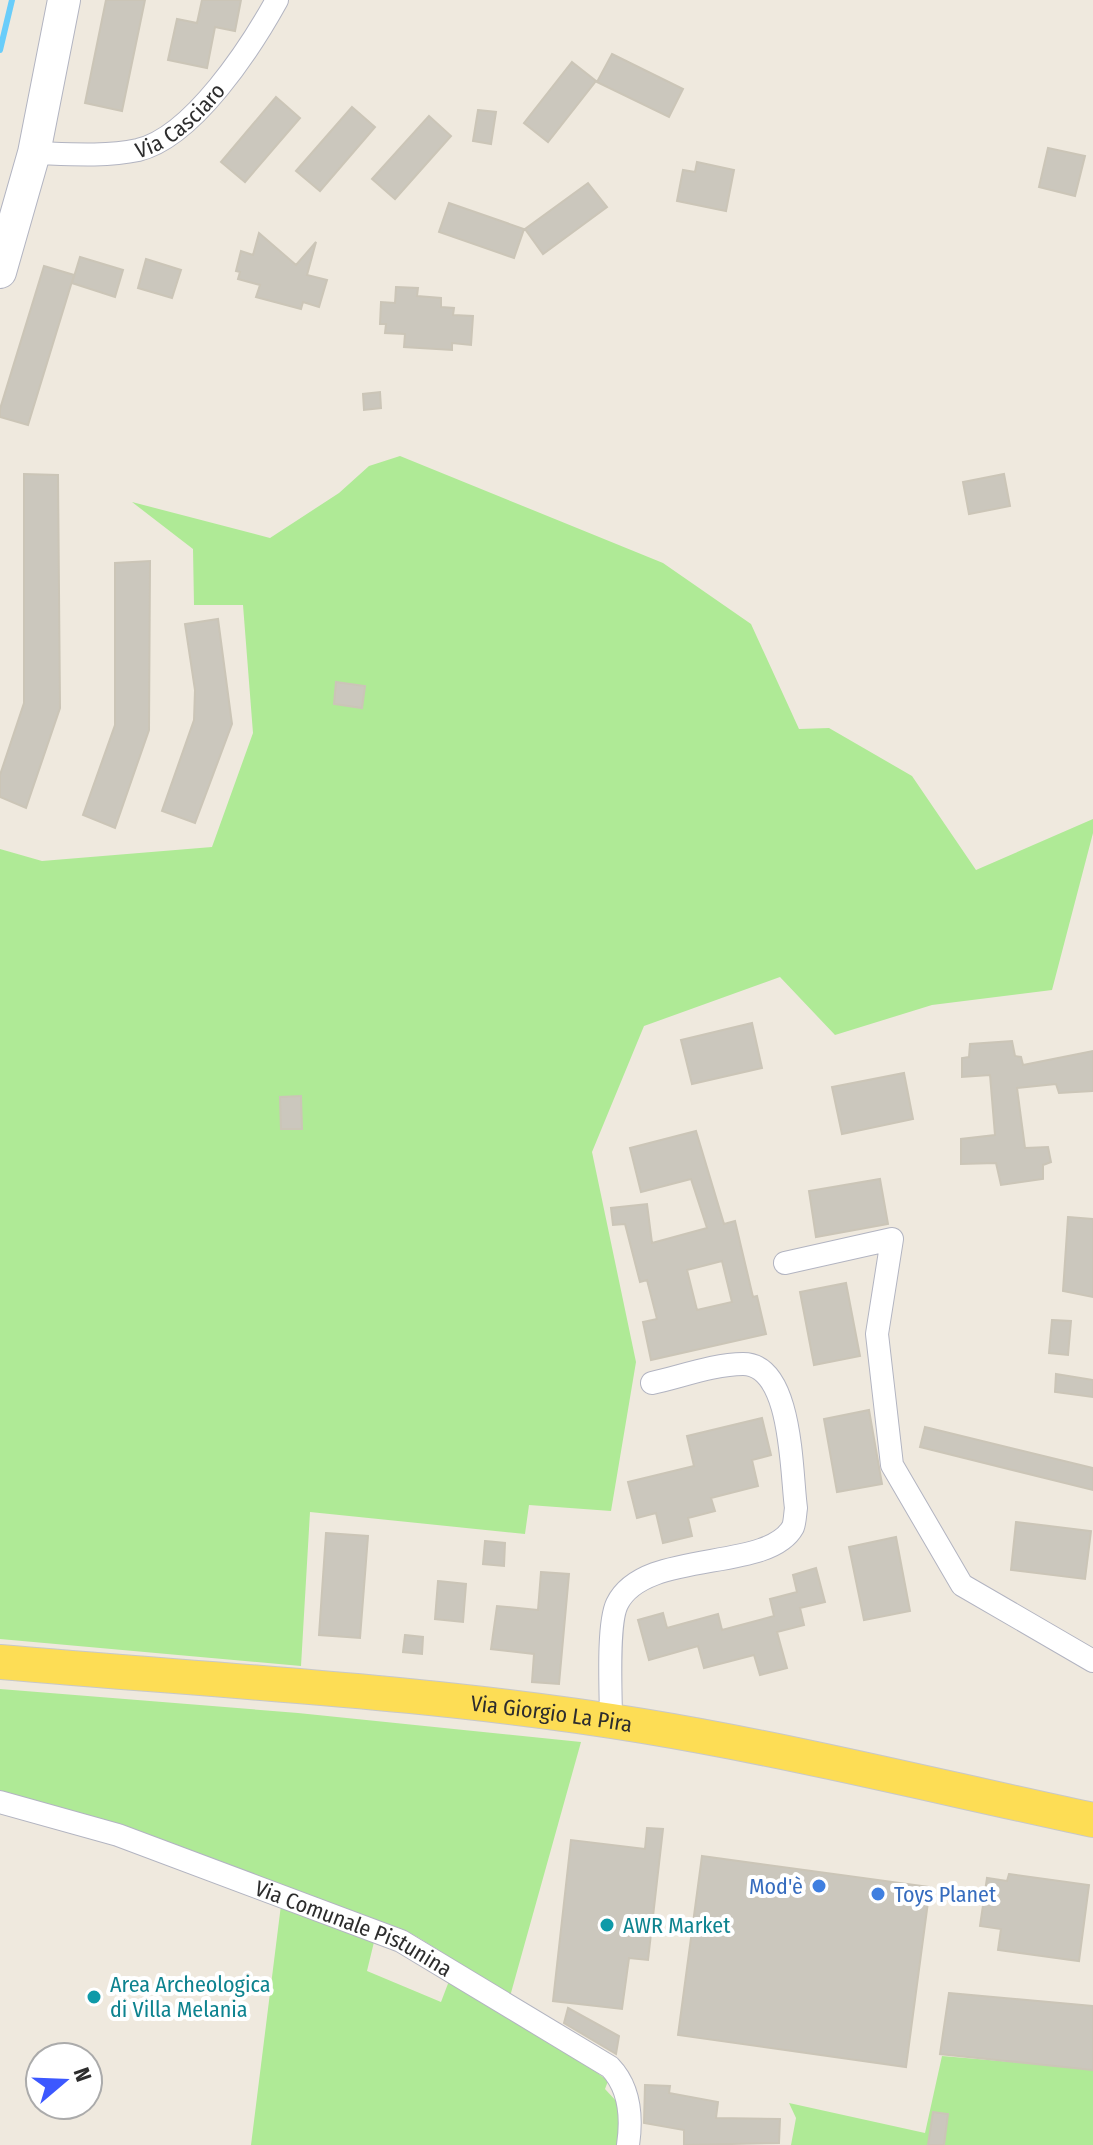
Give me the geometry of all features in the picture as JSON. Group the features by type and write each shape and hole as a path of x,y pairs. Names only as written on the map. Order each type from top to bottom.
{"main road":[{"name":"Via Giorgio La Pira","path":"0,1662 410,1698 611,1721 878,1772 1093,1820"}],"street":[{"path":"0,272 34,153 64,0"},
{"name":"Via Casciaro","path":"34,153 137,150 164,137 220,87 258,35 277,0"},
{"path":"785,1263 892,1239 877,1334 892,1465 962,1585 1093,1661"},
{"path":"611,1721 613,1624 616,1605 626,1591 643,1577 757,1550 782,1539 794,1526 783,1402 766,1374 744,1364 652,1383"},
{"name":"Via Comunale Pistunina","path":"0,1802 118,1835 382,1934 429,1955 610,2067 621,2081 628,2102 628,2145"}],"green space":[{"path":"400,456 663,563 751,624 799,729 829,728 912,776 976,870 1093,819 1093,833 1052,990 932,1005 835,1035 780,977 644,1026 592,1152 636,1362 611,1511 529,1505 525,1534 310,1512 301,1666 0,1639 0,849 42,861 212,847 253,733 243,605 194,605 193,549 132,502 270,538 339,493 369,466"},
{"path":"0,1689 298,1713 581,1742 509,2000 411,1933 0,1790"},
{"path":"281,1905 374,1942 367,1971 441,2002 449,1981 555,2041 608,2081 605,2089 618,2103 619,2145 251,2145"},
{"path":"942,2056 1093,2069 1093,2145 791,2145 796,2118 789,2103 925,2133"}],"building":[{"path":"106,0 145,0 122,111 85,103"},
{"path":"202,0 241,0 235,31 215,27 207,68 168,60 177,19 197,23"},
{"path":"612,54 683,89 669,117 597,82"},
{"path":"572,62 596,81 548,142 524,123"},
{"path":"276,97 300,118 245,182 221,162"},
{"path":"352,107 375,127 320,191 296,171"},
{"path":"478,110 496,112 491,144 473,141"},
{"path":"429,116 451,136 395,199 372,179"},
{"path":"1048,148 1085,156 1075,196 1039,187"},
{"path":"697,162 734,170 726,211 677,201 683,170 695,172"},
{"path":"588,183 607,207 543,254 525,229"},
{"path":"449,203 524,229 514,258 439,232"},
{"path":"259,233 296,265 316,242 307,275 327,280 319,307 303,302 301,309 256,297 260,285 238,279 240,272 236,271 241,251 253,255"},
{"path":"80,257 123,270 115,297 72,283"},
{"path":"146,259 181,270 172,298 138,288"},
{"path":"44,266 74,275 28,425 0,417 0,409"},
{"path":"396,287 418,288 417,296 441,298 441,307 454,308 453,315 473,316 471,345 452,343 452,350 404,347 405,334 385,333 386,324 380,324 381,302 395,303"},
{"path":"380,392 381,408 364,410 363,394"},
{"path":"24,474 58,475 60,708 26,808 0,797 0,775 24,703"},
{"path":"1004,474 1010,506 969,514 963,482"},
{"path":"150,561 149,730 115,828 83,815 115,725 115,563"},
{"path":"218,619 232,724 195,823 162,811 194,720 195,690 185,624"},
{"path":"336,682 365,686 362,708 334,704"},
{"path":"752,1023 762,1068 692,1084 681,1040"},
{"path":"1012,1041 1015,1056 1021,1057 1023,1065 1093,1051 1093,1091 1059,1093 1056,1084 1017,1088 1025,1148 1048,1147 1051,1162 1043,1165 1043,1179 1001,1185 996,1163 961,1164 961,1139 995,1135 990,1075 962,1077 962,1058 969,1057 970,1044"},
{"path":"904,1073 913,1119 842,1134 832,1087"},
{"path":"301,1096 302,1129 281,1129 280,1097"},
{"path":"696,1131 724,1224 735,1221 753,1297 757,1296 766,1334 651,1360 643,1322 657,1319 647,1280 640,1282 625,1224 613,1225 611,1208 647,1204 652,1243 707,1228 691,1179 641,1192 630,1148","holes":["722,1261 732,1302 697,1310 687,1270"]},
{"path":"880,1179 888,1224 816,1237 809,1191"},
{"path":"1068,1217 1093,1219 1093,1297 1063,1291"},
{"path":"846,1283 860,1356 814,1365 800,1292"},
{"path":"1052,1320 1071,1321 1068,1355 1049,1353"},
{"path":"1056,1374 1093,1380 1093,1397 1055,1392"},
{"path":"869,1410 882,1484 837,1492 824,1419"},
{"path":"762,1418 771,1455 752,1460 758,1486 711,1498 715,1511 688,1518 692,1536 663,1543 656,1513 637,1518 628,1482 694,1466 687,1436"},
{"path":"925,1427 1093,1468 1093,1490 920,1447"},
{"path":"1016,1522 1091,1531 1085,1579 1011,1570"},
{"path":"326,1533 368,1536 360,1638 319,1635"},
{"path":"896,1537 910,1611 864,1620 849,1547"},
{"path":"485,1541 505,1543 504,1566 483,1564"},
{"path":"816,1568 825,1602 800,1608 804,1625 777,1632 787,1668 760,1675 754,1655 704,1668 698,1646 649,1660 638,1620 663,1613 667,1628 718,1614 722,1630 774,1616 770,1599 797,1592 793,1575"},
{"path":"541,1572 569,1574 559,1684 532,1682 534,1654 491,1649 497,1606 538,1610"},
{"path":"438,1581 466,1584 463,1622 435,1619"},
{"path":"405,1635 423,1637 422,1654 403,1652"},
{"name":"AWR Market","path":"647,1828 663,1829 648,1960 629,1958 622,2009 553,2001 571,1840 645,1849"},
{"path":"702,1856 930,1887 906,2067 678,2035"},
{"path":"1009,1874 1089,1885 1079,1961 998,1950 1001,1929 980,1926 987,1878 1007,1881"},
{"path":"949,1993 1093,2006 1093,2070 940,2054"},
{"path":"568,2008 619,2036 616,2054 564,2023"},
{"path":"645,2085 670,2086 669,2093 718,2102 716,2118 780,2119 779,2143 684,2145 684,2130 644,2123"},
{"path":"933,2112 948,2114 944,2145 928,2145"}],"waterway":[{"path":"0,50 12,0"}],"place":[{"name":"Mod'è","path":"819,1886"},
{"name":"Toys Planet","path":"878,1894"},
{"name":"AWR Market","path":"607,1925"},
{"name":"Area Archeologica di Villa Melania","path":"94,1997"}]}
